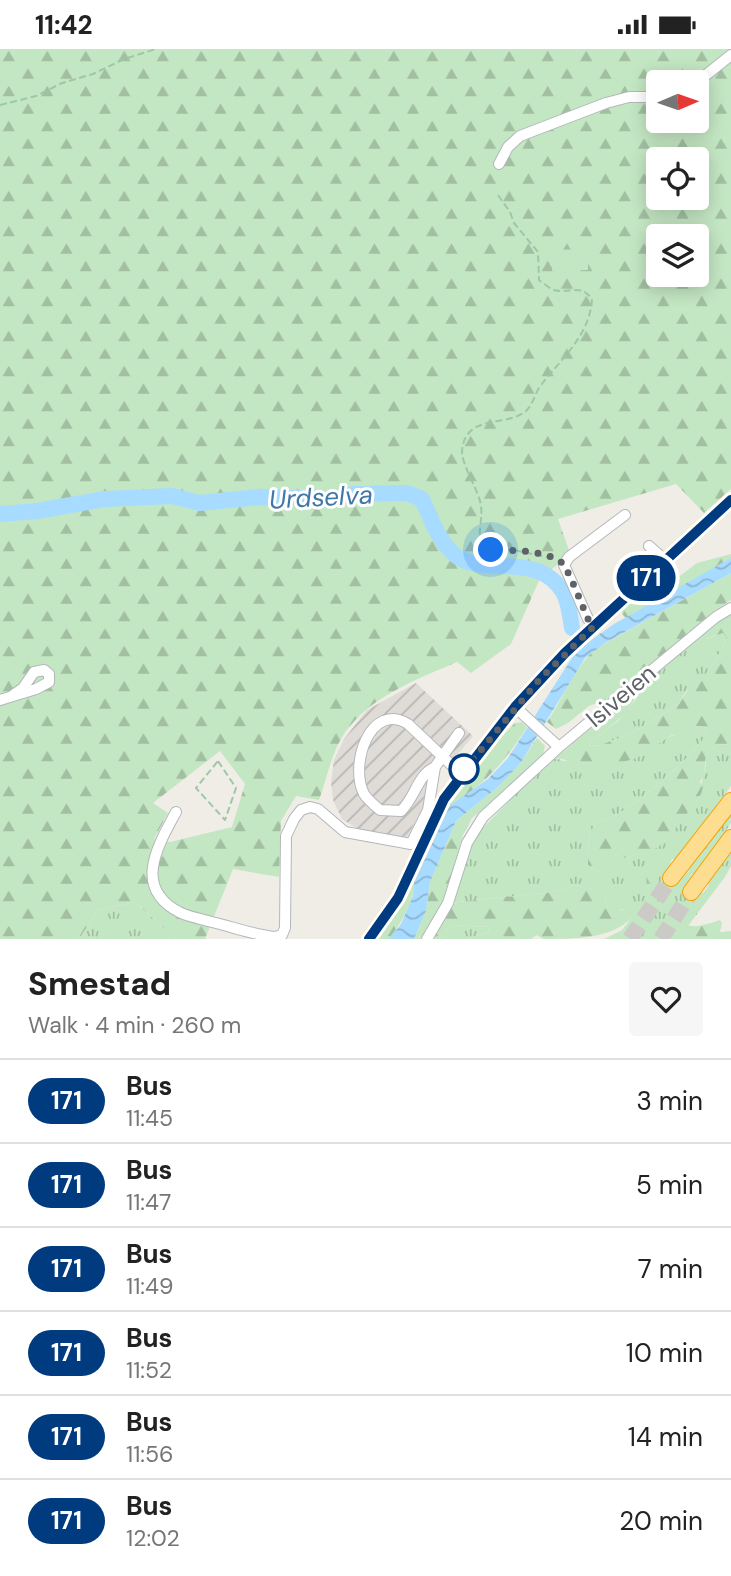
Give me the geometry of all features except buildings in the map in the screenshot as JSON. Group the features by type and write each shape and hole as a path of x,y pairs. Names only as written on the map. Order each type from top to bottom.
{"highway":[{"path":"671,878 731,801"},
{"path":"691,892 731,838"}],"main road":[{"path":"369,939 398,898 444,799 515,707 548,670 731,500"}],"street":[{"path":"709,73 731,55"},
{"path":"499,165 508,147 520,136 606,103 629,97 646,96"},
{"path":"594,626 588,619 564,565 569,557 625,515"},
{"path":"649,546 665,560"},
{"name":"Isiveien","path":"426,939 448,903 467,843 483,817 559,747 716,617 731,608"},
{"path":"0,700 13,695"},
{"path":"515,707 559,747"},
{"path":"459,733 438,762 425,773 409,803 401,811 380,810 364,793 360,783 360,757 367,736 380,723 398,718 408,724 438,762 461,774"},
{"path":"176,812 162,838 153,865 152,883 156,895 182,913 275,937 282,935 285,928 286,836 301,810 310,807 318,809 345,832 411,843 428,810 438,762"}],"path":[{"path":"0,106 36,96 62,83 156,49"},
{"path":"498,195 514,223 538,252 539,280 553,290 574,288 584,291 592,299 580,337 540,387 528,409 517,416 478,424 468,434 461,452 483,515 478,531 480,543 491,550 514,550 551,557 564,565"},
{"path":"218,761 236,788 225,820 196,788 218,761"}],"shaded area":[{"path":"416,683 473,736 452,761 441,764 428,774 423,807 407,837 361,831 342,819 333,800 331,782 334,760 344,739 367,710"}],"green space":[{"path":"0,49 731,49 731,489 704,513 676,484 558,519 571,556 541,576 511,644 471,673 457,662 393,692 363,712 337,746 319,800 296,796 281,821 279,877 233,869 205,939 176,939 135,902 98,910 79,939 0,939","holes":["220,751 245,784 232,827 170,842 154,839 168,813 153,803"]},
{"path":"588,249 588,270 552,271 552,250"},
{"path":"731,554 731,558 639,612 626,618 622,614 622,609 647,589 653,593 697,563"},
{"path":"731,573 731,600 714,611 611,698 589,706 556,729 547,722 574,675 595,649"},
{"path":"731,612 731,744 717,745 706,755 704,774 700,782 703,787 701,794 658,847 651,851 637,849 629,859 616,855 608,872 601,872 588,865 588,848 593,827 597,822 624,810 656,786 673,772 707,734 704,727 697,726 681,734 672,735 637,758 619,763 582,763 556,758 636,689 639,690 635,699 625,713 591,741 589,746 631,734 679,704 692,683 708,672 725,644 726,637 723,633 703,640 697,637"},
{"path":"723,633 726,637 725,644 708,672 686,691 679,704 631,734 589,746 591,741 618,721 636,699 639,691 636,689 697,637 707,639"},
{"path":"522,722 527,727 499,765 483,782 445,809 496,743 515,723"},
{"path":"697,726 704,727 707,734 699,745 673,772 640,799 624,810 597,822 591,832 588,848 588,865 607,872 616,855 629,859 636,849 665,841 701,794 706,755 717,745 731,744 731,786 675,860 672,859 667,874 678,881 689,871 686,869 731,815 731,823 695,876 692,874 687,886 696,895 704,892 709,885 707,883 731,849 731,866 688,926 682,925 662,936 664,939 604,939 622,930 631,918 622,909 614,911 608,908 605,896 593,889 574,885 553,892 457,902 451,905 476,835 556,758 563,761 664,739"},
{"path":"537,738 545,746 543,755 472,818 463,835 444,901 435,920 420,939 414,939 426,911 430,882 456,821 498,787 520,764"},
{"path":"651,860 656,860 662,906 659,910 653,910 647,896 646,865"},
{"path":"416,870 412,898 400,924 389,939 377,939 407,893"},
{"path":"574,885 600,890 605,896 608,908 630,911 631,918 623,925 603,934 579,938 543,939 537,935 531,939 470,939 490,931 489,927 452,925 439,939 432,939 450,908 457,902 553,892"},
{"path":"135,902 176,939 79,939 98,910"},
{"path":"672,915 684,924 694,926 720,920 720,932 731,931 731,939 664,939 659,928 668,916"},
{"path":"452,925 489,927 490,931 470,939 439,939"}],"water":[{"path":"731,558 731,573 605,643 585,658 520,764 498,787 456,821 430,882 426,911 414,939 389,939 401,924 413,896 416,870 445,809 488,779 508,758 577,650 614,624"}],"waterway":[{"name":"Urdselva","path":"0,514 37,511 105,499 172,496 200,503 259,497 332,499 353,494 407,493 422,499 440,536 455,555 480,565 525,568 552,579 565,596 572,628"}],"tunnel":[{"path":"630,939 671,878"},
{"path":"661,939 691,892"}],"bus line":[{"name":"171","path":"369,939 398,898 453,784 515,707 565,653 731,500"}],"route":[{"path":"464,769 461,774 540,679 594,626 588,619 564,565 551,557 514,550 491,550"}]}
